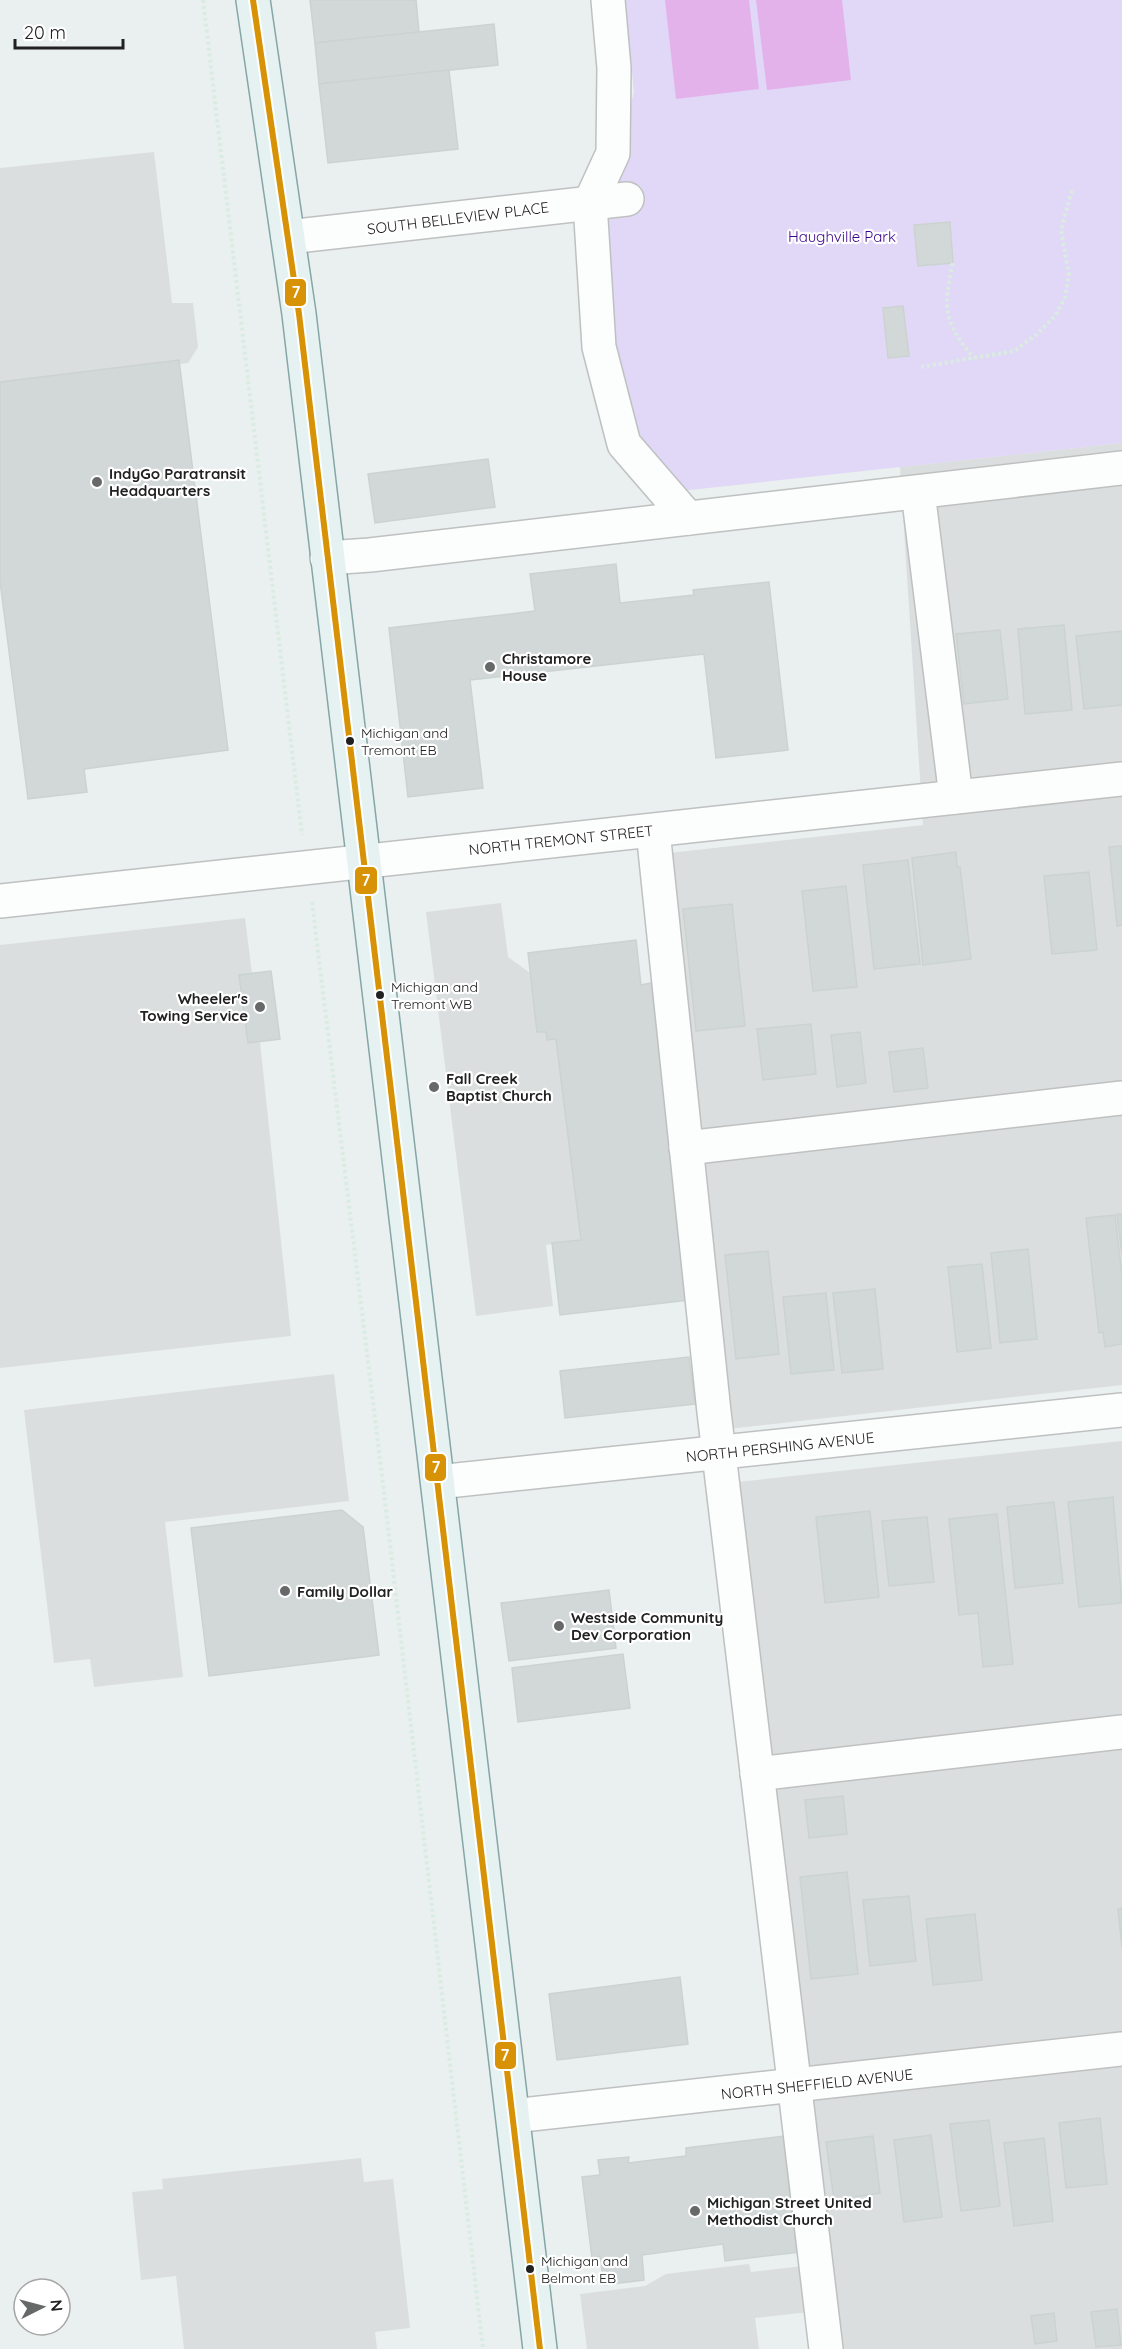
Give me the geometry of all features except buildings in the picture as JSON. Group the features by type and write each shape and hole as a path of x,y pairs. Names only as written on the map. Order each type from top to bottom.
{"main road":[{"path":"253,0 288,237 540,2349"}],"street":[{"path":"608,0 614,68 613,153 590,203 599,347 624,444 688,518"},
{"name":"SOUTH BELLEVIEW PLACE","path":"288,237 627,199"},
{"path":"327,558 1122,468"},
{"path":"918,492 956,797"},
{"name":"NORTH TREMONT STREET","path":"0,901 1122,779"},
{"path":"653,831 719,1454 826,2349"},
{"path":"686,1148 1122,1098"},
{"name":"NORTH PERSHING AVENUE","path":"438,1482 1122,1410"},
{"path":"757,1774 1122,1732"},
{"name":"NORTH SHEFFIELD AVENUE","path":"513,2116 1122,2049"}],"path":[{"path":"203,0 302,832"},
{"path":"921,367 1014,351 1036,335 1055,316 1065,298 1069,275 1061,230 1072,190"},
{"path":"953,263 945,300 950,322 959,339 975,358"},
{"path":"312,899 383,1484 483,2349"}],"shaded area":[{"path":"665,0 749,0 759,89 676,99"},
{"path":"756,0 842,0 851,80 767,90"},
{"path":"154,152 172,303 193,303 198,347 188,363 0,383 0,168"},
{"path":"1122,443 1122,1385 728,1429 669,853 923,825 900,467"},
{"path":"501,903 508,957 530,973 537,1032 546,1032 556,1039 581,1240 546,1245 553,1306 476,1316 426,912"},
{"path":"245,918 252,974 239,976 248,1043 260,1042 291,1336 0,1368 0,945"},
{"path":"334,1374 349,1501 165,1522 183,1677 94,1687 90,1659 54,1663 24,1410"},
{"path":"1122,1441 1122,2349 814,2349 809,2312 755,2318 759,2349 587,2349 580,2294 645,2286 666,2274 749,2264 751,2272 803,2266 709,1485"},
{"path":"361,2158 364,2182 393,2179 410,2328 375,2332 377,2349 184,2349 176,2276 141,2280 132,2192 163,2189 162,2179"}],"green space":[{"name":"Haughville Park","path":"625,0 1122,0 1122,443 680,491 656,461 637,430 617,375 600,228 634,92"}],"transit line":[{"name":"7","path":"253,0 299,314 540,2349"}],"place":[{"name":"IndyGo Paratransit Headquarters","path":"97,482"},
{"name":"Christamore House","path":"490,667"},
{"name":"Michigan and Tremont EB","path":"350,741"},
{"name":"Michigan and Tremont WB","path":"380,995"},
{"name":"Wheeler's Towing Service","path":"260,1007"},
{"name":"Fall Creek Baptist Church","path":"434,1087"},
{"name":"Family Dollar","path":"285,1591"},
{"name":"Westside Community Dev Corporation","path":"559,1626"},
{"name":"Michigan Street United Methodist Church","path":"695,2211"},
{"name":"Michigan and Belmont EB","path":"530,2269"}]}
